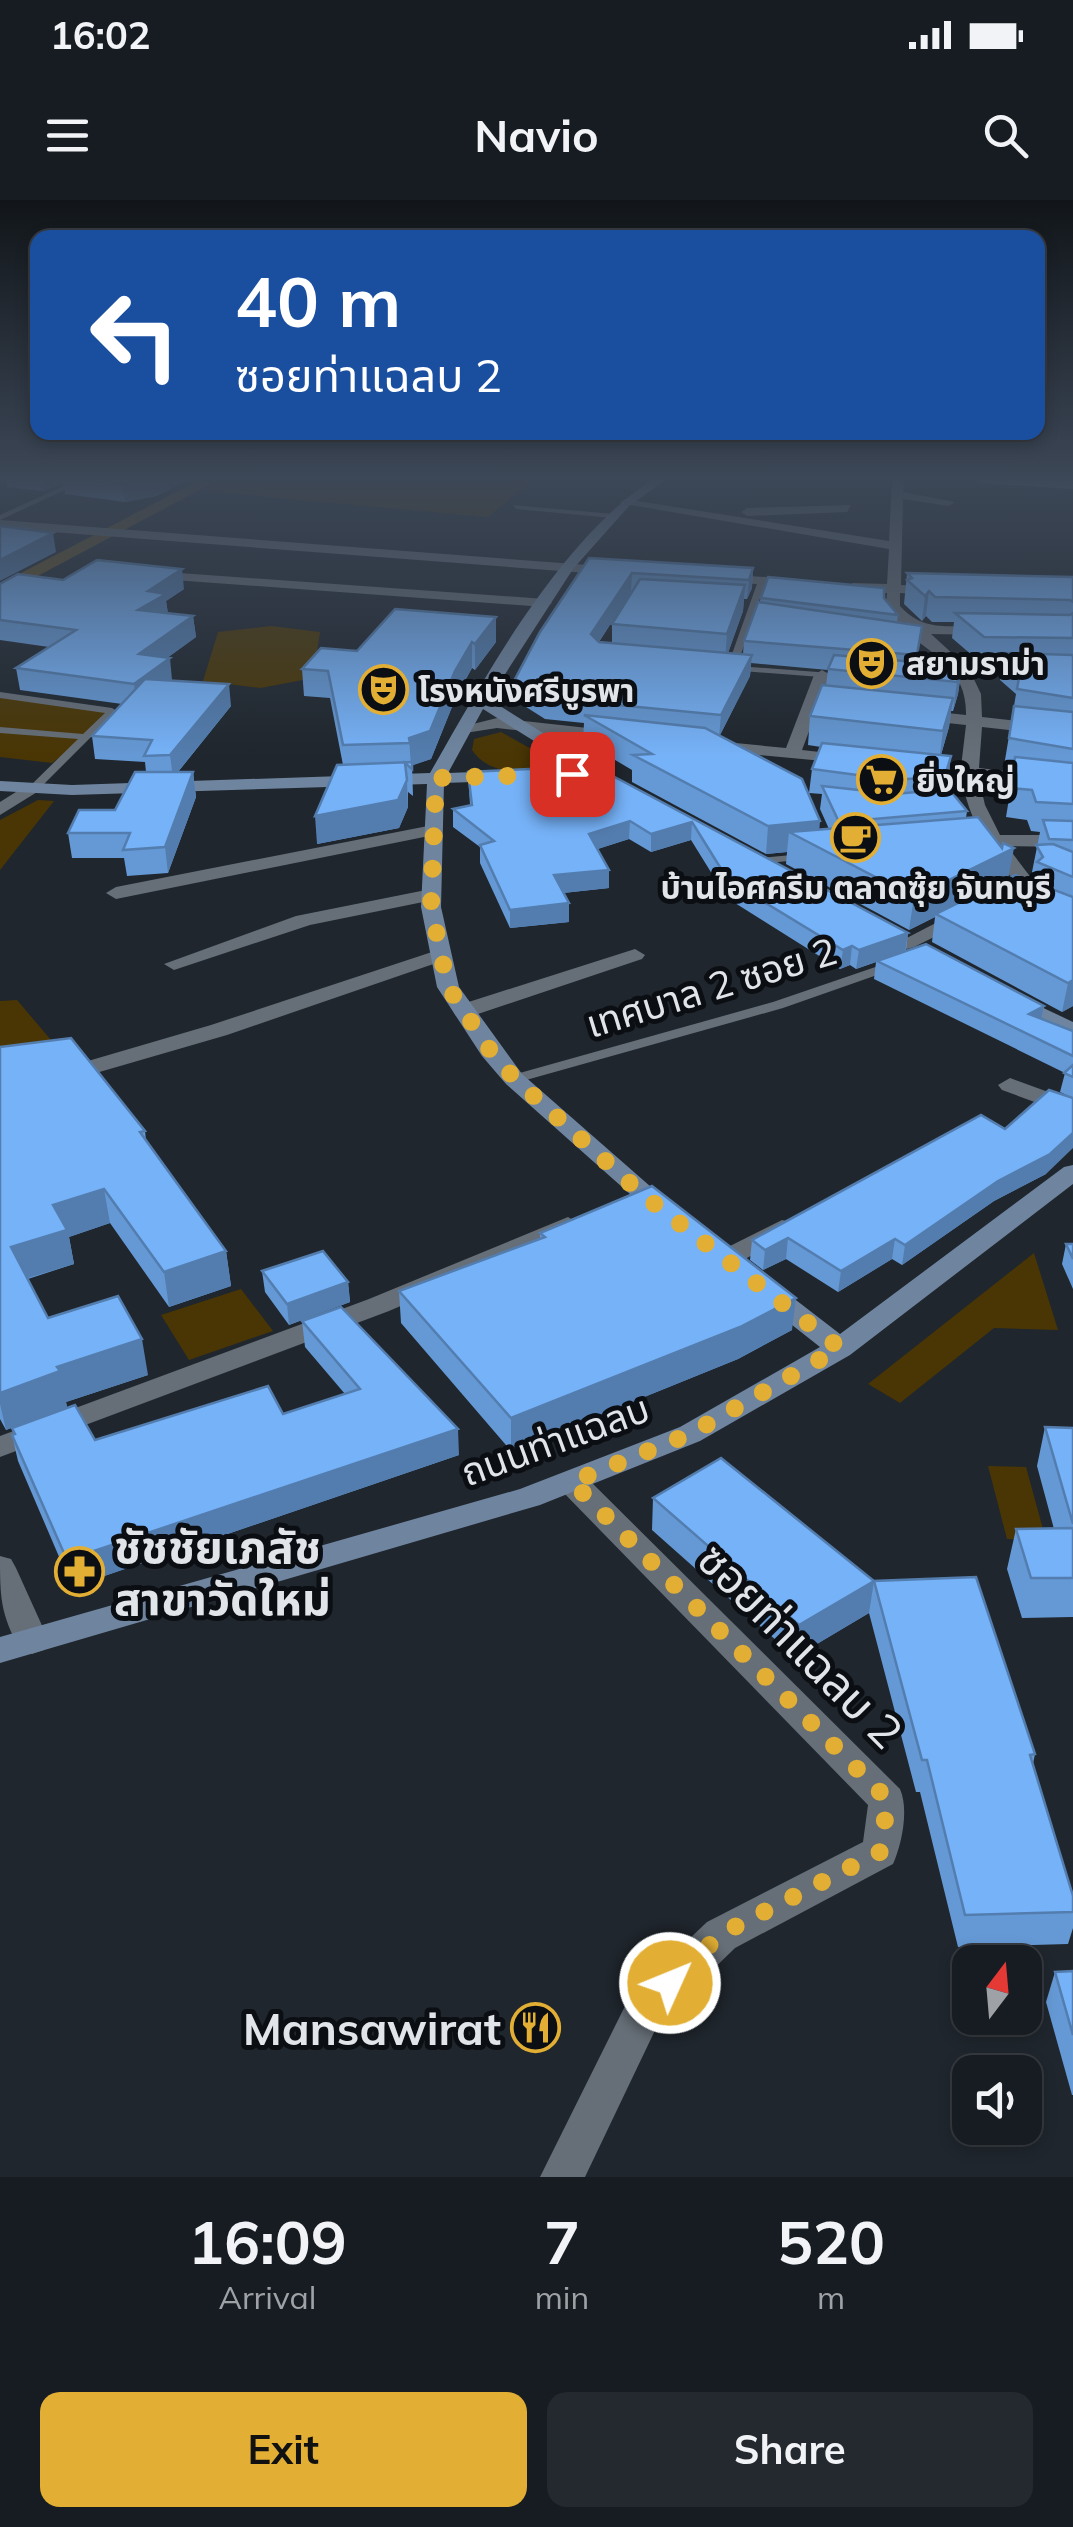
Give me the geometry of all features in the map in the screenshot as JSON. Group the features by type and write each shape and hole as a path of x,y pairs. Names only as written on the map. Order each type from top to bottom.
{"street":[{"path":"566,571 480,700 436,778 431,895 441,955 448,987 514,1078 681,1225"},
{"path":"615,571 626,572"},
{"path":"892,571 893,607 911,633 962,670 1073,673"},
{"path":"139,574 545,603"},
{"path":"704,577 817,584"},
{"path":"836,586 949,591"},
{"path":"911,633 1008,632"},
{"path":"907,943 1025,883 982,840 970,772 977,721 962,670"},
{"path":"792,754 822,675"},
{"path":"480,700 517,726 563,768 596,774 627,791"},
{"path":"811,704 830,706"},
{"path":"904,714 1073,732"},
{"path":"465,728 488,722 631,738"},
{"path":"688,744 871,762"},
{"path":"0,786 512,776 463,768 450,756"},
{"path":"891,764 1073,784"},
{"path":"0,810 34,788"},
{"path":"116,892 433,830"},
{"path":"982,840 1073,841"},
{"path":"750,856 792,879"},
{"path":"1010,892 1042,905"},
{"path":"174,964 219,954 283,927 335,912 431,895"},
{"path":"96,1066 219,1030 441,955"},
{"path":"464,1012 635,955"},
{"path":"991,988 1073,1031"},
{"path":"1010,1085 1073,1109"},
{"name":"ถนนท่าแฉลบ","path":"16,1645 572,1482 690,1434 840,1348 1073,1172"},
{"path":"0,1447 380,1305 642,1194"},
{"path":"810,1213 732,1265 840,1348"},
{"name":"ซอยท่าแฉลบ 2","path":"562,2177 645,2008 721,1934 880,1852 888,1800 572,1482"},
{"path":"0,1568 16,1645"}],"lane":[{"path":"762,580 726,667 840,677"},
{"path":"732,605 769,618"},
{"path":"950,686 968,688"},
{"path":"0,694 112,710 34,788"},
{"path":"0,730 85,737"},
{"path":"746,750 761,762"},
{"path":"956,807 976,804"},
{"path":"750,856 812,856"},
{"name":"เทศบาล 2 ซอย 2","path":"514,1078 778,1005 907,943"}],"shaded area":[{"path":"271,626 320,632 313,678 261,688 203,681 218,632"},
{"path":"0,696 119,711 52,763 0,757"},
{"path":"501,732 555,762 556,768 510,771 479,759 472,750 474,739"},
{"path":"38,800 54,801 0,870 0,820"},
{"path":"17,1000 73,1066 0,1076 0,1001"},
{"path":"1034,1253 1058,1330 994,1328 900,1403 868,1384"},
{"path":"241,1289 273,1331 189,1360 161,1315"},
{"path":"988,1466 1026,1467 1046,1540 1007,1539"}],"building":[{"path":"78,571 179,571 148,591 166,594 138,610 193,616 139,654 170,658 134,684 16,668 76,630 0,620 0,584 18,574 63,580"},
{"path":"580,571 752,571 749,580 632,573 591,634 599,642 752,655 721,715 545,698 515,679"},
{"path":"907,573 1073,577 1073,602 935,597 929,591 925,596 907,580 912,578"},
{"path":"768,577 884,588 884,598 898,615 761,598"},
{"path":"640,579 745,585 727,634 612,624"},
{"path":"758,602 922,626 917,655 744,641"},
{"path":"395,609 496,617 475,644 472,642 455,671 430,731 409,738 410,743 343,745 328,671 302,669 321,648 357,651"},
{"path":"955,613 1073,613 1073,638 984,637"},
{"path":"1004,653 1073,655 1073,698 1017,689 1020,672 1027,672"},
{"name":"สยามราม่า","path":"834,655 962,666 957,682 828,669"},
{"path":"145,679 229,684 170,755 144,756 152,740 92,736"},
{"path":"822,685 953,698 943,731 810,716"},
{"path":"1014,706 1073,712 1073,749 1009,738"},
{"path":"584,715 705,728 802,779 820,821 768,826 633,755 652,754"},
{"path":"822,743 951,756 945,776 895,780 812,769"},
{"path":"1015,757 1073,763 1073,804 1036,802 1032,790 1011,788"},
{"path":"412,762 412,769 405,763 407,780 398,800 315,816 337,765"},
{"path":"594,766 908,933 859,950 852,946 843,950 728,880 692,822 651,834 630,821 589,834 609,870 554,875 569,903 510,910 480,845 494,841 453,809 472,805 468,772"},
{"path":"135,772 193,772 165,847 123,850 130,833 68,833 79,810 115,810"},
{"path":"822,786 895,794 949,789 967,811 839,822"},
{"path":"978,817 1002,848 1003,843 1014,848 914,897 789,832"},
{"path":"1043,820 1073,821 1073,840 1049,839"},
{"path":"1053,844 1073,852 1073,877 1037,862 1043,857 1036,845"},
{"path":"1015,875 1073,897 1073,980 1068,983 936,914"},
{"path":"926,944 1044,1006 1029,1014 1073,1031 1073,1056 877,961"},
{"path":"71,1038 145,1131 140,1132 226,1251 164,1272 104,1189 53,1205 67,1230 11,1247 48,1318 118,1296 142,1339 57,1367 60,1371 0,1393 0,1047"},
{"path":"1049,1090 1073,1098 1073,1133 1050,1154 998,1181 905,1245 895,1239 841,1271 788,1238 765,1250 752,1240 981,1115 1005,1129"},
{"path":"652,1186 796,1298 740,1327 511,1418 399,1291 545,1237 540,1233"},
{"path":"323,1251 348,1282 287,1304 262,1271"},
{"path":"341,1307 458,1429 67,1560 12,1428 75,1405 95,1440 268,1386 283,1414 360,1389 302,1321"},
{"path":"1045,1427 1073,1428 1073,1524"},
{"path":"721,1458 874,1581 799,1625 653,1498"},
{"path":"1073,1528 1073,1578 1031,1578 1016,1529"},
{"path":"976,1577 1035,1754 1030,1755 1073,1896 1073,1912 965,1915 927,1760 922,1760 874,1581"},
{"path":"1073,1971 1073,2035 1055,1972"}],"waterway":[{"path":"0,591 37,571"}],"place":[{"name":"สยามราม่า","path":"871,663"},
{"name":"โรงหนังศรีบูรพา","path":"383,690"},
{"name":"ยิ่งใหญ่","path":"881,780"},
{"name":"บ้านไอศครีม ตลาดซุ้ย จันทบุรี","path":"856,837"},
{"name":"ชัชชัยเภสัช สาขาวัดใหม่","path":"79,1572"},
{"name":"Mansawirat","path":"536,2028"}],"route":[{"path":"572,774 436,778 431,907 448,987 514,1078 642,1194 840,1348 690,1434 572,1482 888,1800 880,1852 721,1934 670,1983"}]}
